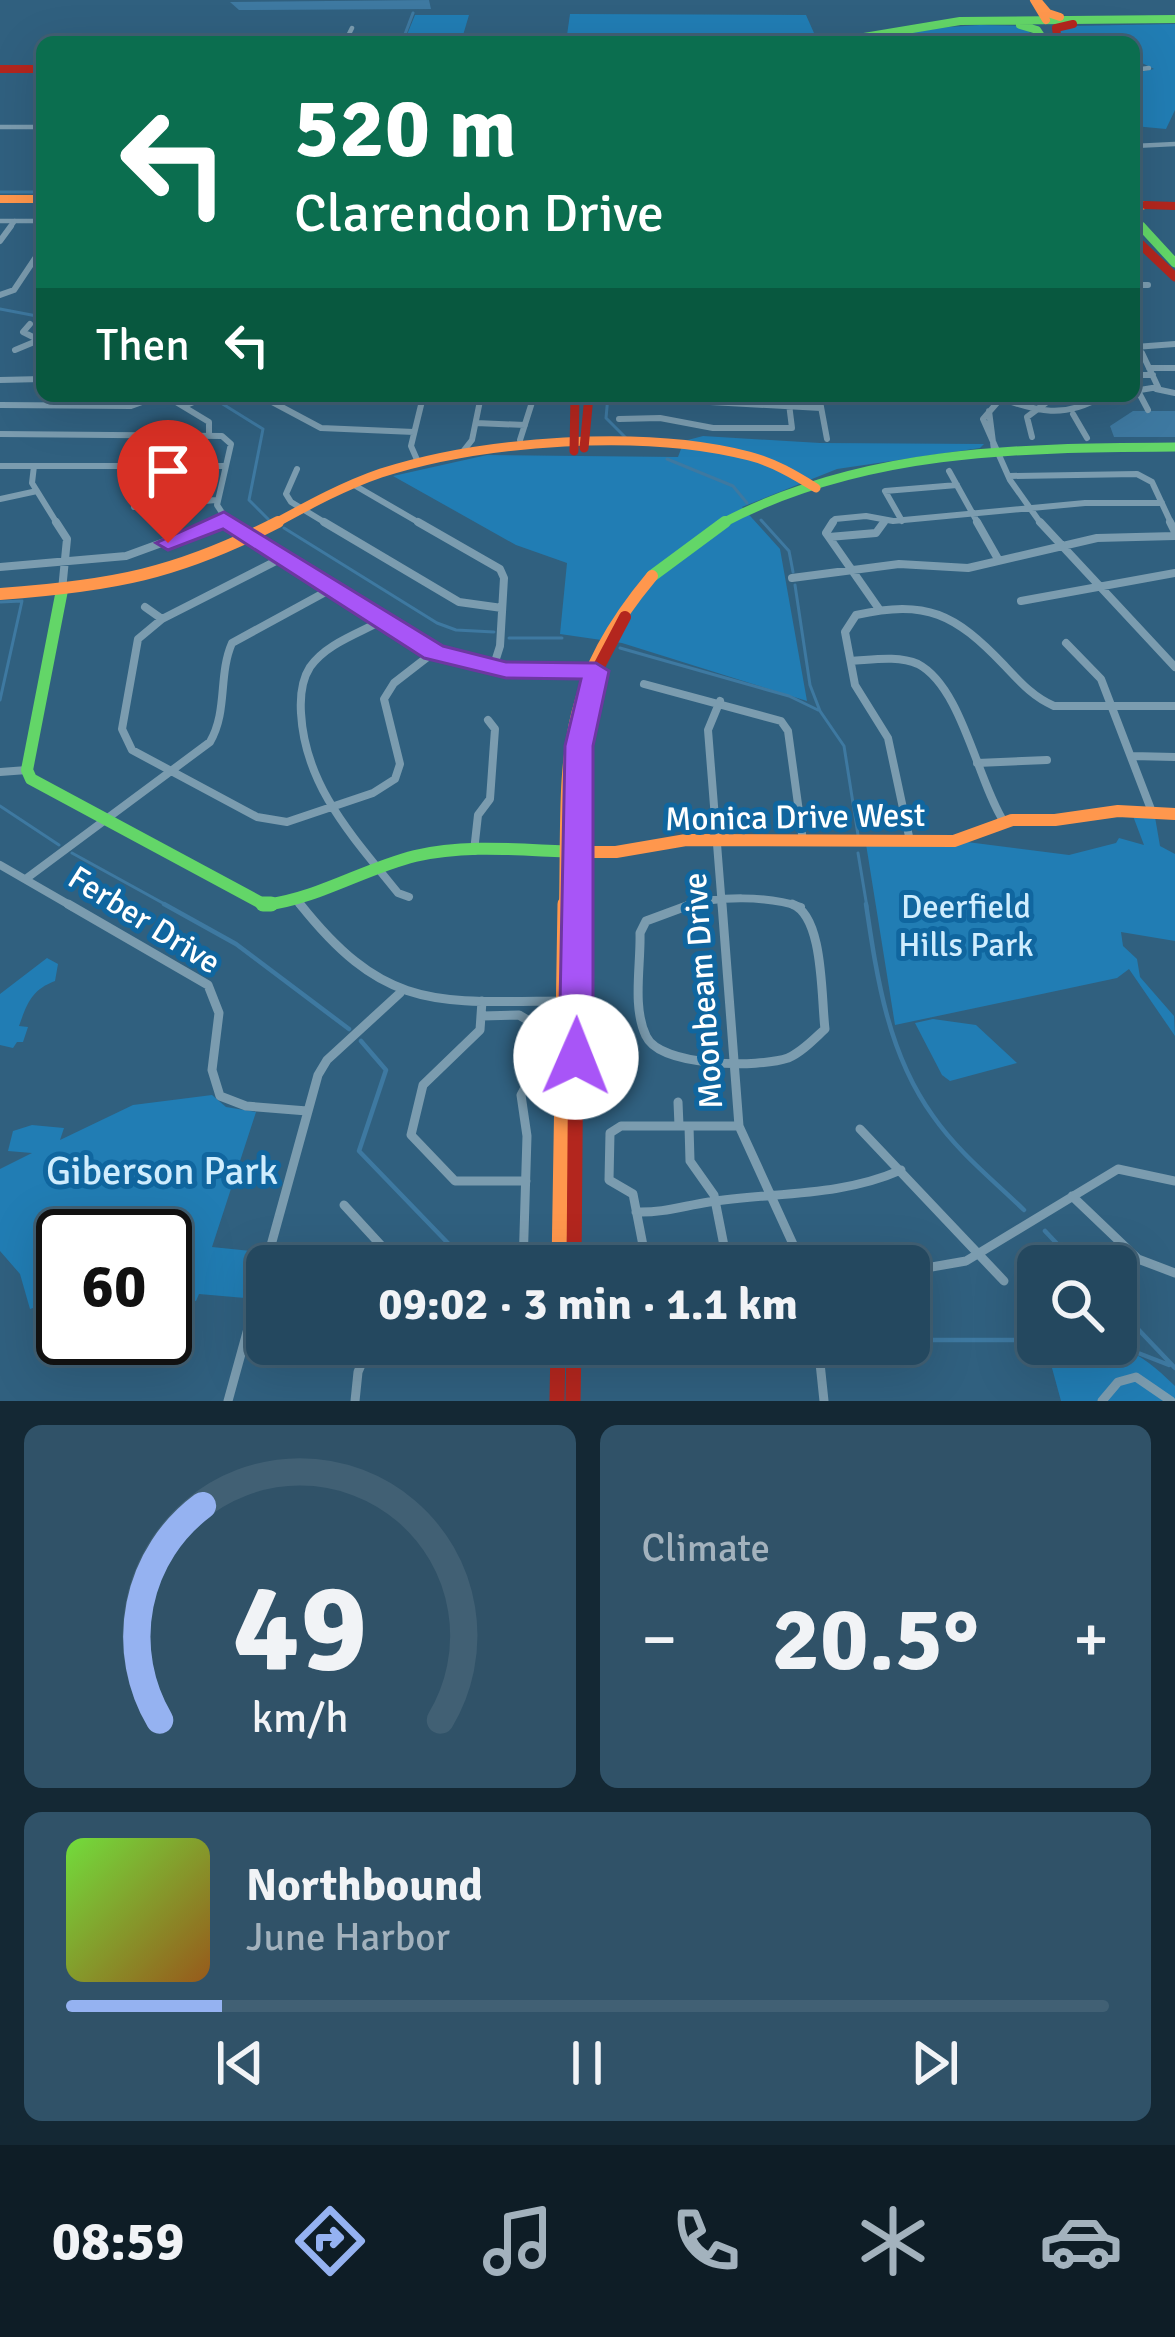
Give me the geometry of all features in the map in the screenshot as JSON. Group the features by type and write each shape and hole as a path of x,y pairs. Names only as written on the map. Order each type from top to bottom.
{"main road":[{"path":"1029,0 1055,16 1123,20"},
{"path":"860,36 894,28 1022,16 1029,0"},
{"path":"1029,0 1053,36"},
{"path":"969,20 1173,21"},
{"path":"1042,21 1045,36"},
{"path":"882,36 951,24 1173,21"},
{"path":"1056,36 1055,29 1063,25 1173,21"},
{"path":"951,24 1027,26 1042,36"},
{"path":"0,69 36,69"},
{"path":"0,201 36,201"},
{"path":"1140,210 1175,206"},
{"path":"1141,237 1175,263"},
{"path":"1141,237 1175,277"},
{"path":"575,402 577,449"},
{"path":"577,449 586,402"},
{"path":"0,594 62,590 159,574 380,470 508,446 661,453 696,448 760,459 813,486"},
{"path":"559,1245 563,1001 580,730 590,671 627,601 671,559 738,515 895,462 995,453 1175,450"},
{"path":"27,770 62,590"},
{"name":"Monica Drive West","path":"27,770 39,785 257,903 297,901 422,854 572,851 718,840 963,839 1004,822 1175,814"},
{"path":"572,851 574,1245"},
{"path":"557,1401 558,1365"},
{"path":"573,1401 574,1365"}],"street":[{"path":"348,36 352,28"},
{"path":"1140,69 1149,68"},
{"path":"0,127 36,128"},
{"path":"1140,146 1175,145"},
{"path":"0,221 36,221"},
{"path":"0,242 15,221"},
{"path":"0,295 14,290 36,257"},
{"path":"1140,285 1148,284"},
{"path":"30,324 23,332 36,339"},
{"path":"15,350 36,342"},
{"path":"1140,347 1175,344"},
{"path":"1140,356 1156,389"},
{"path":"1140,374 1175,368"},
{"path":"0,380 36,379"},
{"path":"1140,391 1175,393"},
{"path":"1140,397 1148,410"},
{"path":"65,406 67,402"},
{"path":"0,405 131,406 143,402"},
{"path":"175,402 209,422 209,434"},
{"path":"184,406 194,402"},
{"path":"271,402 312,428 414,432"},
{"path":"418,462 410,446 421,402"},
{"path":"461,454 472,440 480,402"},
{"path":"472,440 508,446 525,425 532,402"},
{"path":"635,417 637,402"},
{"path":"714,402 821,408"},
{"path":"619,419 635,417 704,428 792,428 789,402"},
{"path":"820,402 827,440"},
{"path":"996,402 989,411 995,453 1031,509 1058,546 1175,667"},
{"path":"1013,402 1033,410 1073,414 1093,402"},
{"path":"1031,437 1026,419 1046,402"},
{"path":"1073,414 1087,437"},
{"path":"476,423 525,425"},
{"path":"696,448 704,428"},
{"path":"0,434 209,434 230,440 216,500 224,520 246,537 434,652 493,668 590,671"},
{"path":"0,466 224,466"},
{"path":"34,466 31,479 67,538 62,590"},
{"path":"297,469 286,494 303,509 459,602 502,608"},
{"path":"949,471 998,559"},
{"path":"792,578 899,564 968,568 1108,536 1175,534 1144,474 1010,476"},
{"path":"354,485 500,568 500,652 493,668"},
{"path":"902,521 885,491 957,485"},
{"path":"0,499 37,491"},
{"path":"134,507 216,500"},
{"path":"879,609 829,537 826,529 835,520 866,516 902,521 1162,503"},
{"path":"0,567 142,552 224,520"},
{"path":"829,537 876,533 885,520"},
{"path":"282,559 162,619 134,646 122,729 139,756 266,820 298,820 332,809 381,790 395,778 400,764 384,699 394,683 434,652"},
{"path":"1021,601 1175,573"},
{"path":"27,878 201,749 220,727 225,657 232,643 331,589"},
{"path":"910,841 891,746 857,691 848,620 879,609 916,605 954,616 1033,700 1063,706 1175,706"},
{"path":"145,607 162,619"},
{"path":"381,621 326,652 304,679 302,746 314,782 332,809 398,893 409,897"},
{"path":"1066,643 1099,674 1152,812"},
{"path":"850,661 909,660 931,673 1004,822"},
{"path":"644,684 719,701 786,726 803,841"},
{"name":"Moonbeam Drive","path":"719,701 709,723 740,1126 792,1245"},
{"path":"475,851 478,814 490,800 495,729 488,720"},
{"path":"1132,756 1175,757"},
{"path":"977,763 1047,760"},
{"path":"0,772 27,770"},
{"name":"Ferber Drive","path":"0,865 200,978 218,998 225,1025 211,1075 220,1096 246,1106 308,1111"},
{"path":"723,900 800,905 811,916 826,1022 814,1041 788,1058 734,1060 668,1058 654,1050 645,1035 642,928 661,912 723,900"},
{"path":"297,901 334,950 400,993 425,1001 563,1001"},
{"path":"228,1401 308,1111 327,1060 400,993"},
{"path":"482,1001 480,1030 423,1085 411,1135 455,1181 526,1180"},
{"path":"482,1016 519,1015 531,1022 529,1080 521,1095 524,1245"},
{"path":"678,1102 693,1170 716,1202 724,1245"},
{"path":"643,1245 633,1194 609,1180 610,1133 621,1126 740,1126"},
{"path":"860,1130 1004,1281"},
{"path":"930,1268 955,1265 981,1253 1118,1169 1175,1181"},
{"path":"636,1212 671,1213 716,1202 880,1182 901,1170"},
{"path":"1072,1196 1138,1259 1175,1273"},
{"path":"344,1205 381,1245"},
{"path":"355,1401 361,1365"},
{"path":"820,1365 824,1401"},
{"path":"1102,1401 1118,1382 1136,1377 1172,1401"}],"green space":[{"path":"570,14 806,15 815,36 567,36"},
{"path":"415,15 469,15 463,36 406,36"},
{"path":"1175,24 1175,110 1166,129 1140,127 1140,72 1154,69 1140,62 1140,36 1061,36 1060,28"},
{"path":"1024,26 1033,36 891,36 933,28"},
{"path":"703,436 820,443 984,444 837,469 742,507 780,549 807,701 622,643 560,634 567,563 516,545 393,476 487,455 678,457 684,441"},
{"name":"Deerfield Hills Park","path":"1133,816 1155,817 1160,846 1175,854 1175,941 1121,932 1123,946 1137,959 1140,977 1174,1016 1175,1036 1129,969 1117,978 895,1025 866,844 967,842 1069,855 1116,843 1119,838 1144,845"},
{"path":"47,958 58,964 55,981 35,993 28,1004 19,1026 28,1027 23,1042 13,1048 0,1045 0,994"},
{"path":"933,1019 976,1025 1017,1063 950,1081 942,1075 915,1023"},
{"name":"Giberson Park","path":"212,1095 226,1107 256,1112 212,1247 246,1251 245,1298 199,1294 192,1300 192,1209 36,1209 36,1307 30,1309 20,1274 0,1251 0,1169 32,1153 8,1151 13,1131 32,1125 64,1128 60,1140 133,1105"},
{"path":"1137,1355 1175,1386 1175,1401 1061,1401 1051,1365 1137,1365"}],"shaded area":[{"path":"429,0 431,9 239,10 230,2"},
{"path":"1133,411 1175,411 1175,437 1114,437 1110,426"}],"waterway":[{"path":"404,36 413,13"},
{"path":"0,192 36,192"},
{"path":"0,309 36,316"},
{"path":"219,402 263,429 249,500 268,519"},
{"path":"607,402 606,418 627,439"},
{"path":"667,459 733,486 747,503"},
{"path":"761,520 789,551 793,572"},
{"path":"284,528 437,623 456,630 494,632"},
{"path":"795,585 810,685 820,711 844,746 858,835"},
{"path":"0,602 22,601 0,700"},
{"path":"509,638 562,638"},
{"path":"620,648 789,696 818,710"},
{"path":"0,806 59,845"},
{"path":"72,853 170,907"},
{"path":"858,853 867,907"},
{"path":"164,904 236,944 349,1029"},
{"path":"866,904 887,1014 905,1067 953,1142 1024,1210"},
{"path":"361,1041 386,1070 359,1151 450,1245"},
{"path":"1045,1231 1058,1245"},
{"path":"1137,1328 1175,1368"},
{"path":"930,1340 1017,1340"},
{"path":"1137,1353 1169,1365"}],"traffic: fast":[{"path":"870,36 960,21 1175,19"},
{"path":"1020,25 1041,36"},
{"path":"1140,225 1175,263"},
{"path":"652,576 705,533 765,500 830,477 969,453 1175,447"},
{"path":"62,590 27,770 31,779 265,905 304,897 435,852 583,852"}],"traffic: slow":[{"path":"1034,0 1046,20"},
{"path":"1037,0 1048,13 1060,17"},
{"path":"0,199 36,199"},
{"path":"1140,206 1145,205"},
{"path":"0,594 103,586 163,573 218,552 379,474 460,455 564,445 714,449 767,462 816,488"},
{"path":"559,1245 568,740 598,652 652,576"},
{"path":"583,852 616,852 686,840 954,841 1012,820 1055,820 1118,811 1175,814"}],"traffic: jam":[{"path":"1057,36 1056,28 1073,24"},
{"path":"0,69 36,69"},
{"path":"1145,205 1175,206"},
{"path":"1140,244 1175,277"},
{"path":"574,451 575,402"},
{"path":"584,448 588,402"},
{"path":"574,1245 579,746 595,674 625,617"},
{"path":"557,1401 558,1365"},
{"path":"573,1401 574,1365"}],"route":[{"path":"168,543 224,520 434,652 506,670 596,671 579,746 576,1057"}]}
